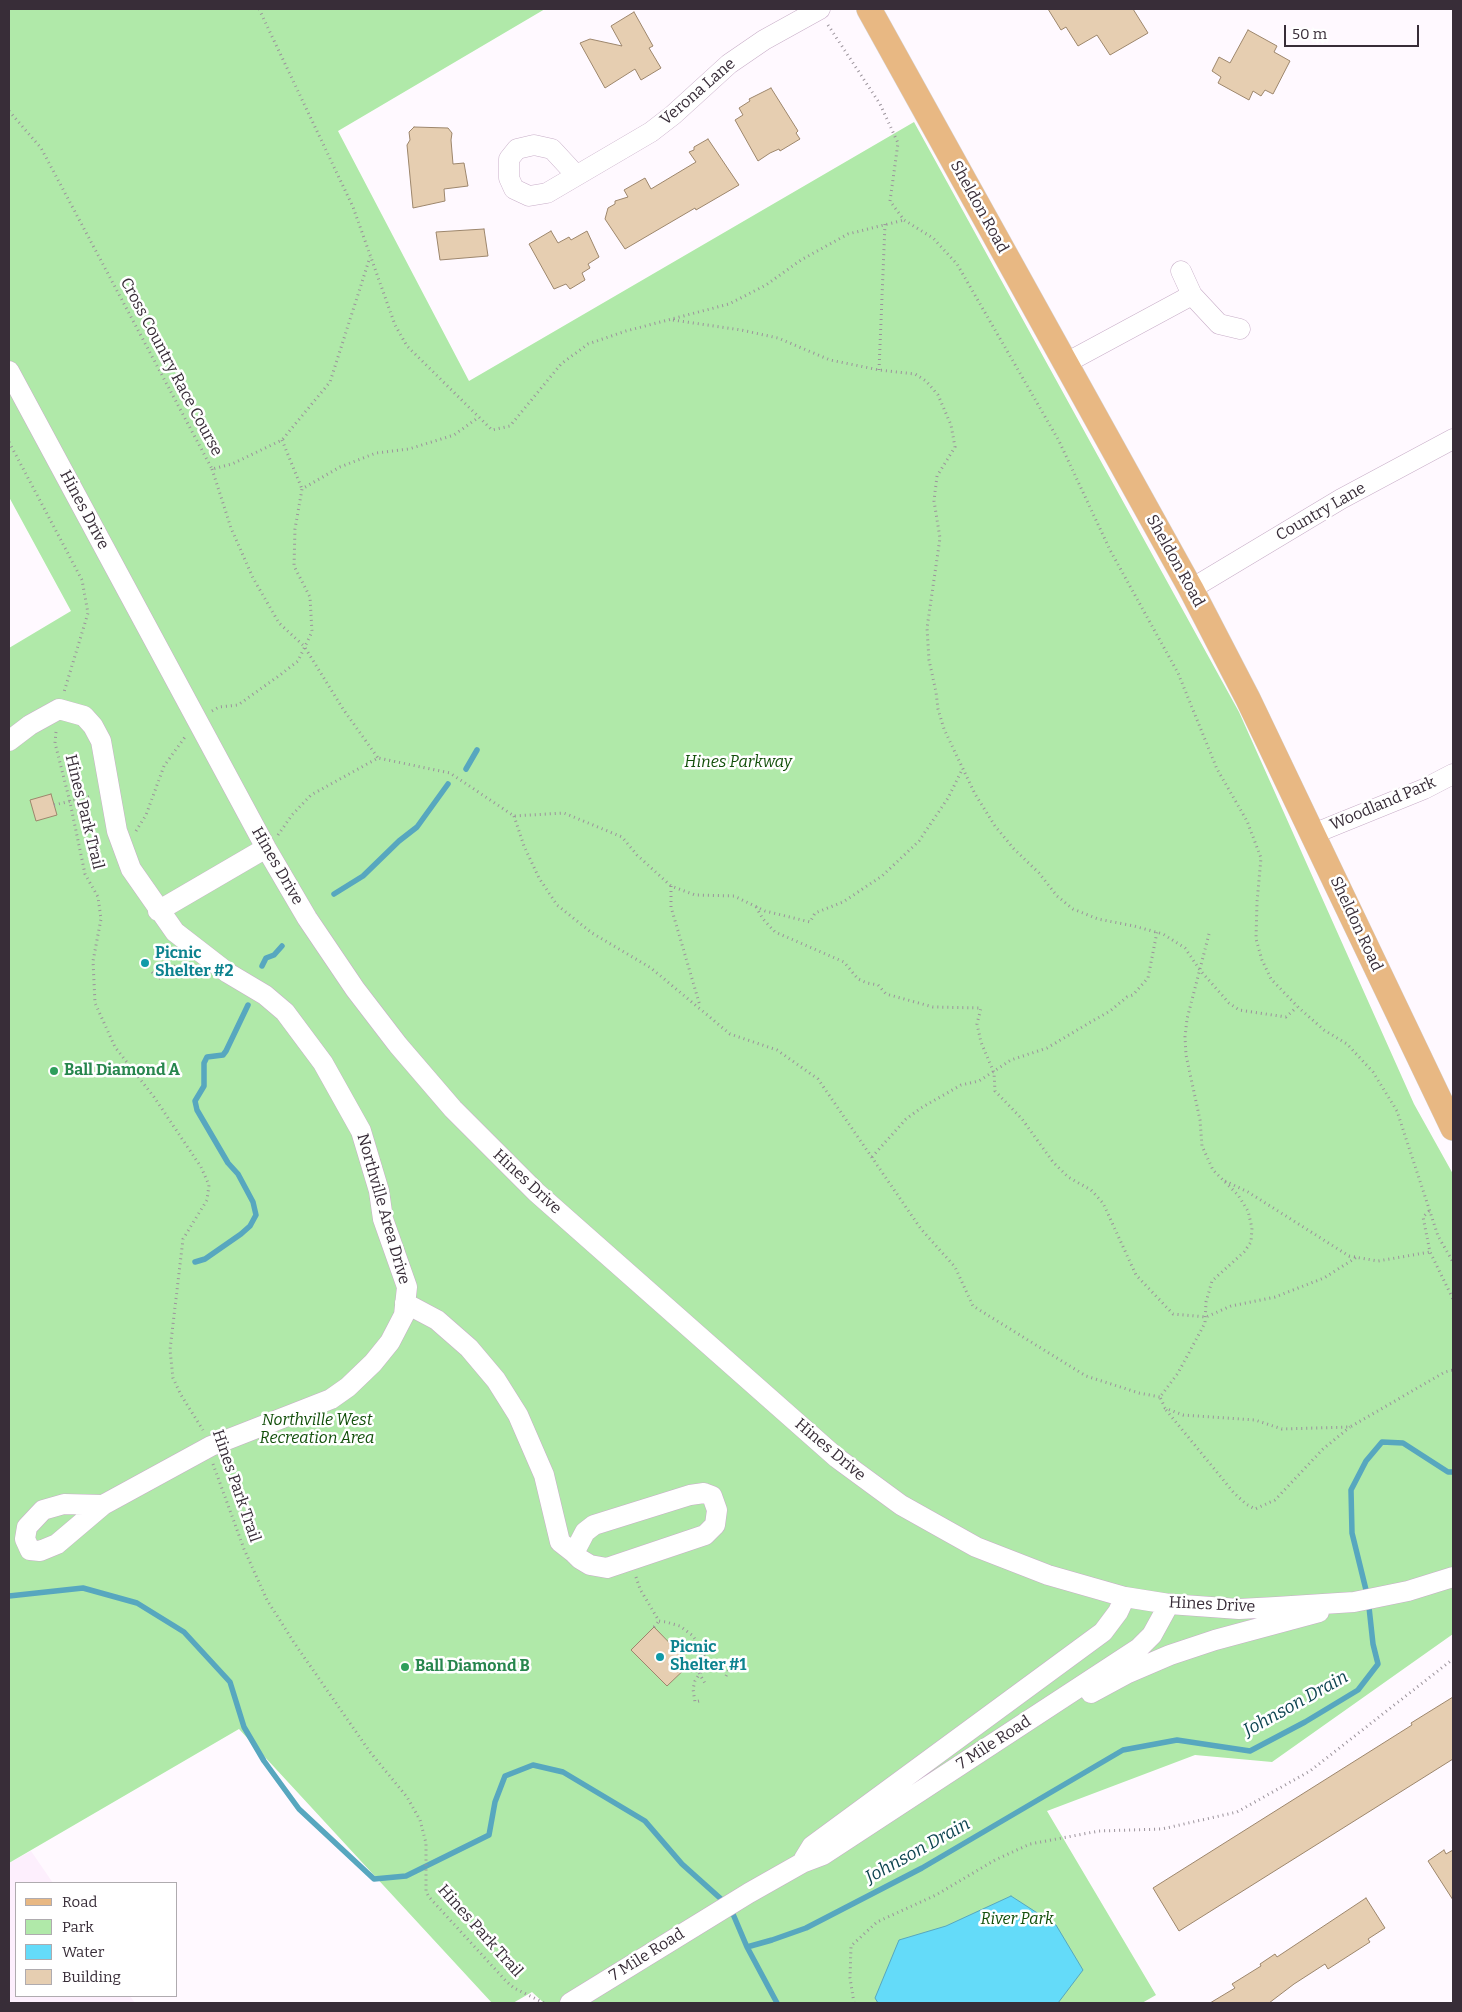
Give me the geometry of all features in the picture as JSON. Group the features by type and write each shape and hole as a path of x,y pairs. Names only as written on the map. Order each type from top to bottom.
{"main road":[{"name":"Sheldon Road","path":"869,9 1191,589 1248,699 1453,1128"}],"street":[{"name":"Verona Lane","path":"576,175 652,132 729,64 764,40 820,9"},
{"path":"1181,272 1192,295 1219,324 1240,329"},
{"path":"1066,363 1192,295"},
{"name":"Hines Drive","path":"9,371 266,848 307,918 355,989 398,1045 453,1109 536,1192 837,1458 901,1505 976,1547 1048,1575 1125,1597 1168,1604 1239,1609 1351,1602"},
{"name":"Country Lane","path":"1191,589 1341,499 1453,439"},
{"path":"9,741 30,725 59,709"},
{"name":"Northville Area Drive","path":"59,709 84,716 93,726 101,740 117,831 131,869 158,911 175,932 209,959 265,995 284,1012 323,1063 362,1131 379,1191 383,1219 407,1287 404,1316 390,1342 373,1363 348,1387 331,1399 211,1446 103,1505"},
{"name":"Woodland Park","path":"1313,834 1424,789 1453,774"},
{"path":"158,911 266,848"},
{"path":"405,1304 437,1320 469,1348 496,1380 531,1440 544,1475 560,1542 580,1559 590,1565 607,1568 705,1536 716,1525 717,1510 712,1496 704,1493 690,1495 594,1525 585,1532 574,1553"},
{"path":"987,1747 1128,1673 1170,1656 1215,1640 1302,1618 1351,1602 1408,1591 1453,1577"},
{"name":"7 Mile Road","path":"802,1863 812,1846 1102,1632 1112,1622 1125,1597"},
{"name":"7 Mile Road","path":"570,2003 749,1892 802,1863 822,1855 1139,1648 1152,1635 1168,1604"}],"path":[{"path":"259,9 353,206 396,325 407,346 492,430 510,426 561,364 588,344 626,331 729,304 766,285 800,260 848,234 904,220"},
{"path":"820,9 880,104 898,143 890,201 904,220 933,238 957,264 1059,442 1110,550 1178,673 1217,768 1247,821 1261,858 1256,939 1262,960 1271,979 1298,1008 1324,1030 1347,1044 1373,1072 1397,1111 1438,1236 1453,1262"},
{"name":"Cross Country Race Course","path":"9,111 41,148 212,469 232,464 282,440 330,382 370,256"},
{"path":"879,370 885,224"},
{"path":"673,320 741,330 778,338 830,360 879,370 915,374 926,381 938,395 951,425 955,447 937,476 934,501 940,538 927,628 929,660 938,709 944,729 962,770 995,826 1014,849 1039,872 1057,896 1073,909 1098,919 1157,932 1184,948 1200,970 1229,1003 1239,1010 1286,1017 1298,1008"},
{"path":"302,489 340,467 376,453 409,449 454,435 479,417"},
{"path":"124,850 146,814 164,766 198,720 218,706 238,705 298,661 312,632 310,597 294,566 295,529 302,489 282,440"},
{"name":"Hines Park Trail","path":"9,442 82,580 88,613 59,709 55,743 85,874 98,897 101,919 92,962 95,1003 115,1047 154,1097 201,1167 209,1185 207,1200 183,1239 170,1350 173,1378 211,1446 213,1466 244,1549 267,1600 295,1644 370,1752 407,1797 420,1820 426,1843 426,1891 429,1897 506,1982 544,2003"},
{"path":"212,469 231,528 253,578 279,623 304,646 343,709 378,758"},
{"path":"266,848 277,837 292,815 311,795 378,758 450,773 514,816 564,813 622,837 637,855 671,886 695,895 734,896 765,911 810,922 815,912 843,902 882,876 919,841 948,798 962,770"},
{"path":"54,805 109,792"},
{"path":"514,816 524,846 539,878 557,905 592,934 651,968 730,1034 777,1050 818,1079 921,1229 955,1267 974,1306 1086,1376 1140,1393 1160,1397"},
{"path":"671,886 671,907 700,1007"},
{"path":"755,906 763,919 775,932 844,962 858,979 878,985 886,994 933,1007 981,1008 976,1024 994,1073 995,1091 1022,1119 1053,1162 1068,1177 1091,1190 1103,1203 1136,1275 1173,1314 1206,1317 1231,1306 1275,1298 1324,1278 1357,1258"},
{"path":"872,1158 906,1119 920,1108 961,1085 979,1081 994,1073 1011,1060 1047,1048 1110,1011 1132,995 1148,978 1157,932"},
{"path":"1160,1397 1178,1373 1205,1323 1206,1302 1212,1280 1244,1252 1251,1242 1252,1228 1248,1211 1238,1195 1213,1170 1202,1146 1200,1120 1186,1055 1187,1018 1210,934"},
{"path":"152,972 158,979 176,965 186,978 209,959"},
{"path":"1222,1180 1248,1192 1349,1256 1378,1261 1430,1252"},
{"path":"1429,1211 1423,1217 1430,1252 1453,1299"},
{"path":"1160,1397 1165,1408 1234,1492 1246,1504 1255,1509 1275,1500 1323,1448 1350,1427 1421,1385 1445,1372 1453,1370"},
{"path":"1165,1408 1183,1415 1255,1420 1282,1429 1350,1427"},
{"path":"630,1560 640,1589 659,1621"},
{"path":"654,1627 659,1621"},
{"path":"659,1621 686,1630 692,1635 702,1647 707,1662"},
{"path":"690,1664 703,1652"},
{"path":"854,2003 850,1978 851,1946 877,1922 936,1895 995,1860 1030,1844 1099,1831 1162,1829 1236,1812 1310,1771 1453,1660"},
{"path":"699,1701 695,1702 694,1681 707,1662"},
{"path":"707,1662 718,1663 730,1668 724,1678"},
{"path":"699,1673 706,1685"}],"shaded area":[{"path":"31,1851 52,1882 15,1882 15,1997 131,1997 135,2003 9,2003 9,1863"}],"green space":[{"name":"Hines Parkway","path":"9,9 545,9 338,131 469,381 914,122 1239,712 1414,1104 1453,1174 1453,1634 1272,1762 1195,1755 1047,1811 1156,1995 1142,2003 544,2003 532,1992 513,2003 492,2003 239,1729 9,1863 9,648 71,611 9,497"}],"water":[{"path":"1011,1896 1056,1925 1083,1970 1058,2003 878,2003 875,1998 899,1940 946,1926"}],"building":[{"path":"1048,9 1133,9 1148,33 1110,55 1097,35 1078,46 1066,27 1061,30"},
{"path":"634,12 653,46 649,48 661,68 641,80 635,69 605,88 580,43 590,39 622,46 611,26"},
{"path":"1248,30 1277,46 1274,52 1290,61 1273,94 1265,90 1261,96 1253,91 1249,100 1218,83 1221,77 1212,71 1219,57 1230,63"},
{"path":"771,88 798,131 796,133 800,139 780,151 779,149 770,153 758,161 735,120 743,115 739,108 750,101 749,99"},
{"path":"414,127 448,128 452,133 453,164 464,163 468,186 444,189 445,201 413,208 407,145 410,140 409,132"},
{"path":"708,139 739,185 625,249 605,219 608,208 615,204 615,201 628,197 624,190 645,178 651,189 696,162 689,152"},
{"path":"484,229 488,256 440,260 436,232"},
{"path":"551,231 558,243 569,237 571,240 587,231 599,257 588,264 590,268 582,273 585,280 570,289 566,284 554,289 529,244"},
{"path":"51,794 57,815 36,821 30,800"},
{"name":"Picnic Shelter #1","path":"654,1627 690,1664 667,1686 631,1650"},
{"path":"1453,1697 1453,1759 1179,1931 1153,1888 1412,1725 1411,1723"},
{"path":"1444,1850 1446,1854 1453,1850 1453,1900 1428,1861"},
{"path":"1366,1898 1385,1928 1368,1939 1370,1942 1328,1969 1325,1964 1269,2003 1210,2003 1235,1988 1232,1984 1261,1966 1260,1964 1275,1954 1277,1957"}],"waterway":[{"path":"466,769 477,750"},
{"path":"334,894 363,876 399,841 417,827 448,784"},
{"path":"262,966 266,958 274,955 282,946"},
{"path":"195,1262 205,1259 241,1234 250,1226 256,1215 253,1202 238,1174 228,1163 197,1110 195,1101 204,1086 204,1063 207,1057 223,1055 248,1005"},
{"name":"Johnson Drain","path":"747,1947 806,1928 922,1868 1123,1750 1177,1740 1250,1751 1305,1722 1358,1690 1378,1664 1373,1644 1368,1598 1352,1533 1351,1490 1366,1461 1382,1442 1403,1443 1448,1472 1453,1472"},
{"path":"9,1596 83,1588 137,1603 184,1632 230,1682 244,1727 264,1761 299,1809 374,1879 406,1876 489,1835 495,1802 505,1776 533,1765 563,1772 645,1821 682,1864 730,1907 747,1947 777,2003"}],"place":[{"name":"Picnic Shelter #2","path":"145,963"},
{"name":"Ball Diamond A","path":"54,1071"},
{"name":"Picnic Shelter #1","path":"660,1657"},
{"name":"Ball Diamond B","path":"405,1667"}],"park label":[{"name":"Northville West Recreation Area","path":"317,1430"},
{"name":"River Park","path":"1017,1920"}]}
